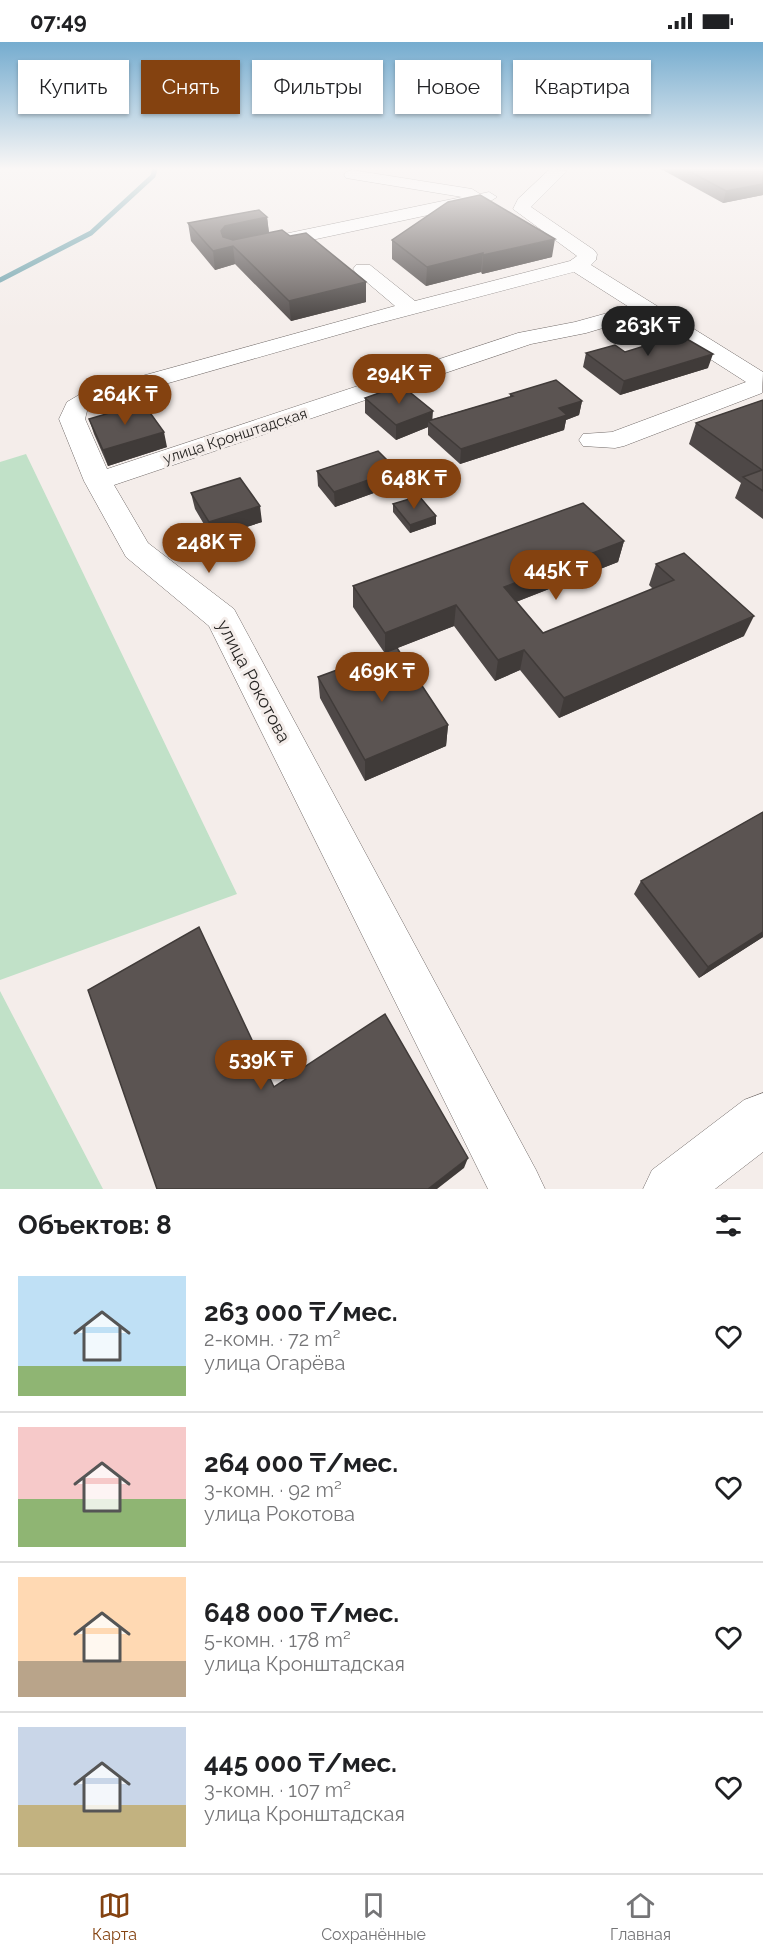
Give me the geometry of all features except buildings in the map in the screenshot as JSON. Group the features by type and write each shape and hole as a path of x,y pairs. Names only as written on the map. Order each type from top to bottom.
{"street":[{"path":"247,248 384,223"},
{"path":"541,223 587,254 586,260 577,265 761,382 753,388 615,440 592,440"},
{"name":"улица Рокотова","path":"517,1189 222,618 137,550 98,481 72,419 76,407 93,397 411,308 577,265"},
{"path":"363,269 411,308"},
{"name":"улица Кронштадская","path":"98,481 495,348 647,308"},
{"path":"671,1189 763,1119"}],"green space":[{"path":"26,454 237,894 0,980 0,462"},
{"path":"0,991 103,1189 0,1189"}],"waterway":[{"path":"0,280 91,233 102,223"}]}
